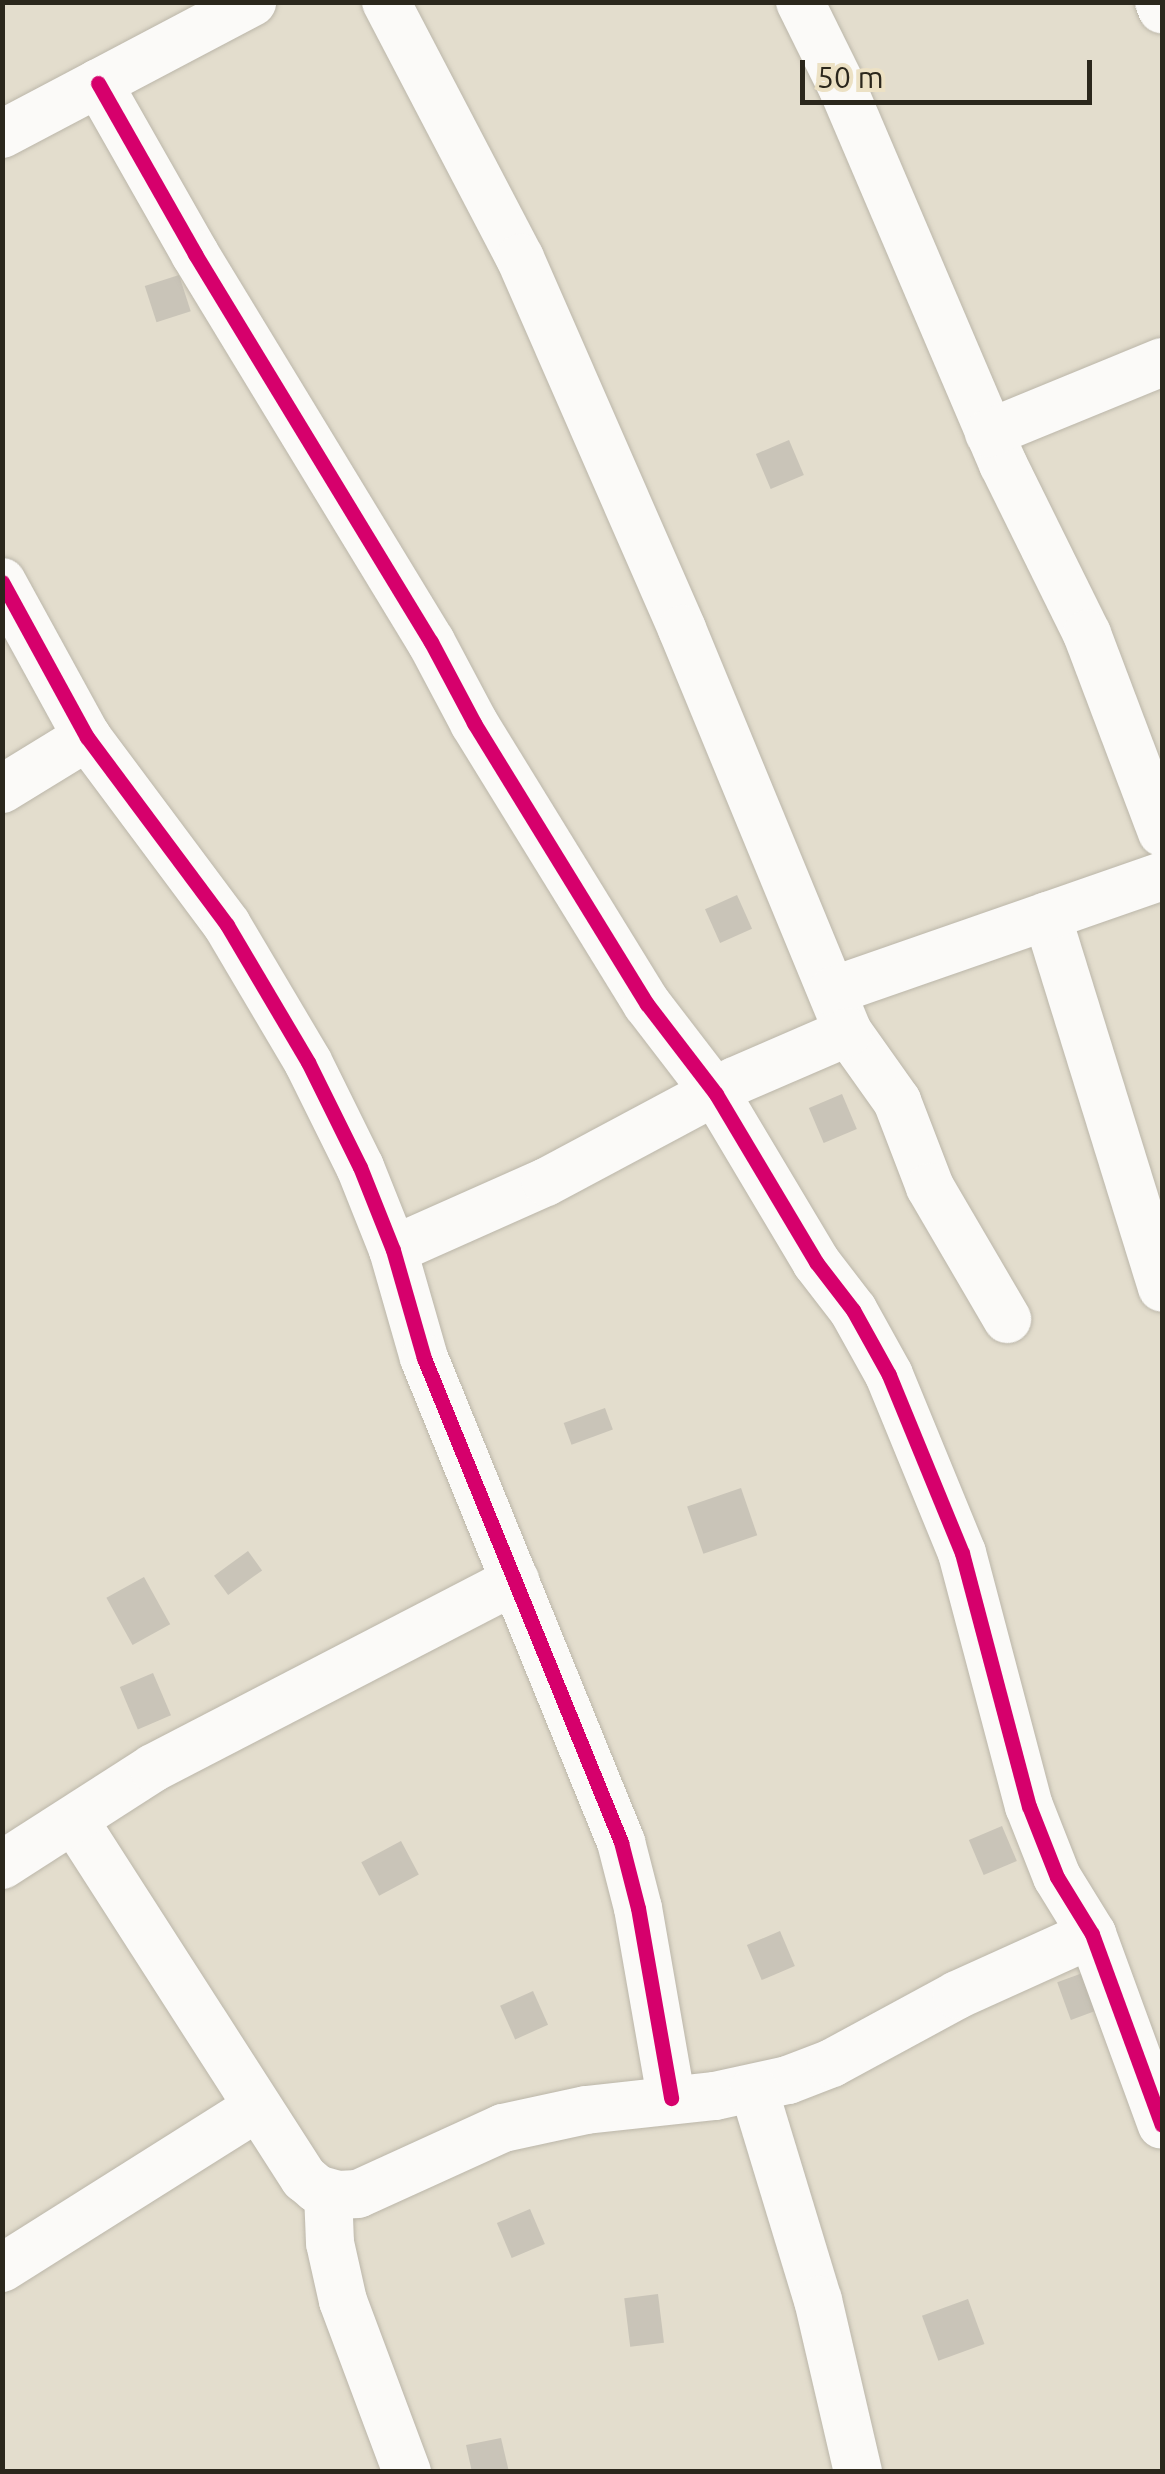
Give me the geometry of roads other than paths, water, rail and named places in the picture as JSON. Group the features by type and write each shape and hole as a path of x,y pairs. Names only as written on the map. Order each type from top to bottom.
{"street":[{"path":"2,134 252,2"},
{"path":"386,2 520,258 682,629 840,1012 897,1101 930,1187 1007,1319"},
{"path":"800,2 842,89 989,433 1087,634 1162,832"},
{"path":"98,84 195,254 432,642 474,723 647,1004 716,1094 783,1200 816,1262 853,1310 888,1374 962,1553 1028,1806 1056,1877 1092,1934 1162,2125"},
{"path":"989,433 1162,362"},
{"path":"2,582 87,738 227,924 308,1062 360,1167 393,1250 424,1358 622,1842 638,1908 671,2098"},
{"path":"2,789 87,738"},
{"path":"393,1250 546,1182 716,1094 840,1012 1048,916 1162,876"},
{"path":"1048,916 1162,1288"},
{"path":"2,1865 153,1768 515,1580"},
{"path":"74,1820 256,2108 304,2178 328,2193 358,2194 503,2128 586,2110 754,2090 832,2063 957,1995 1092,1934"},
{"path":"754,2090 818,2300 858,2472"},
{"path":"2,2268 256,2108"},
{"path":"328,2193 330,2243 343,2301 407,2472"}]}
